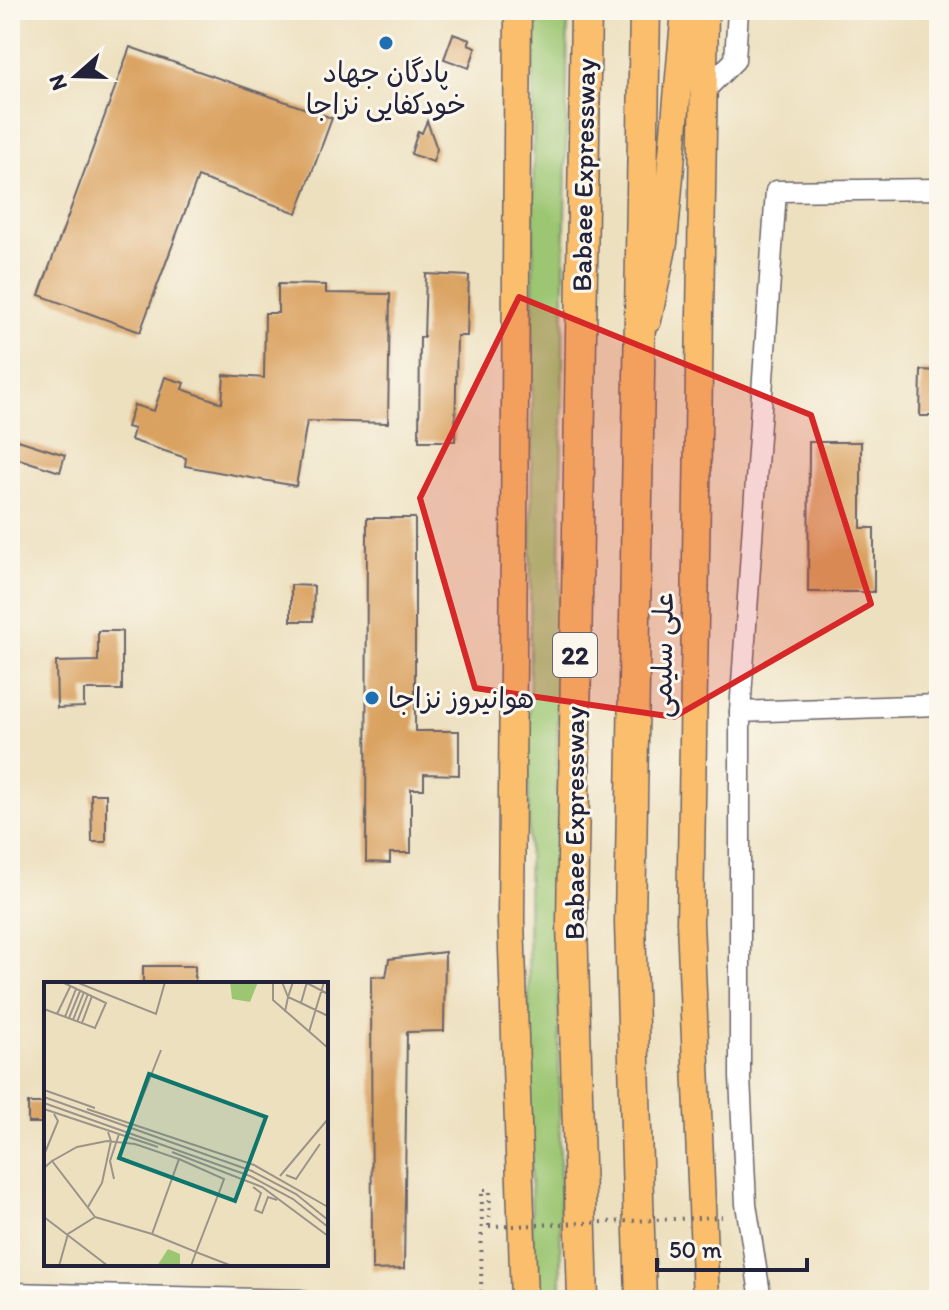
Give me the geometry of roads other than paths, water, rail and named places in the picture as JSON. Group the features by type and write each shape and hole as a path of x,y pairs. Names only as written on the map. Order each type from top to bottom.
{"highway":[{"name":"Babaee Expressway","path":"583,1300 572,923 586,10"},
{"name":"Babaee Expressway","path":"641,1300 630,923 645,10"}],"main road":[{"path":"518,10 511,920 524,1300"},
{"path":"638,371 664,243 685,10"},
{"name":"علی سلیمی","path":"705,10 690,922 706,1300"}],"street":[{"path":"703,92 735,60 738,10"},
{"path":"761,1300 746,1204 740,1077 740,712 776,191 939,189"},
{"path":"740,712 939,705"},
{"path":"10,1293 300,1300"}],"place":[{"name":"پادگان جهاد خودکفایی نزاجا","path":"386,43"},
{"name":"هوانیروز نزاجا","path":"372,698"}]}
